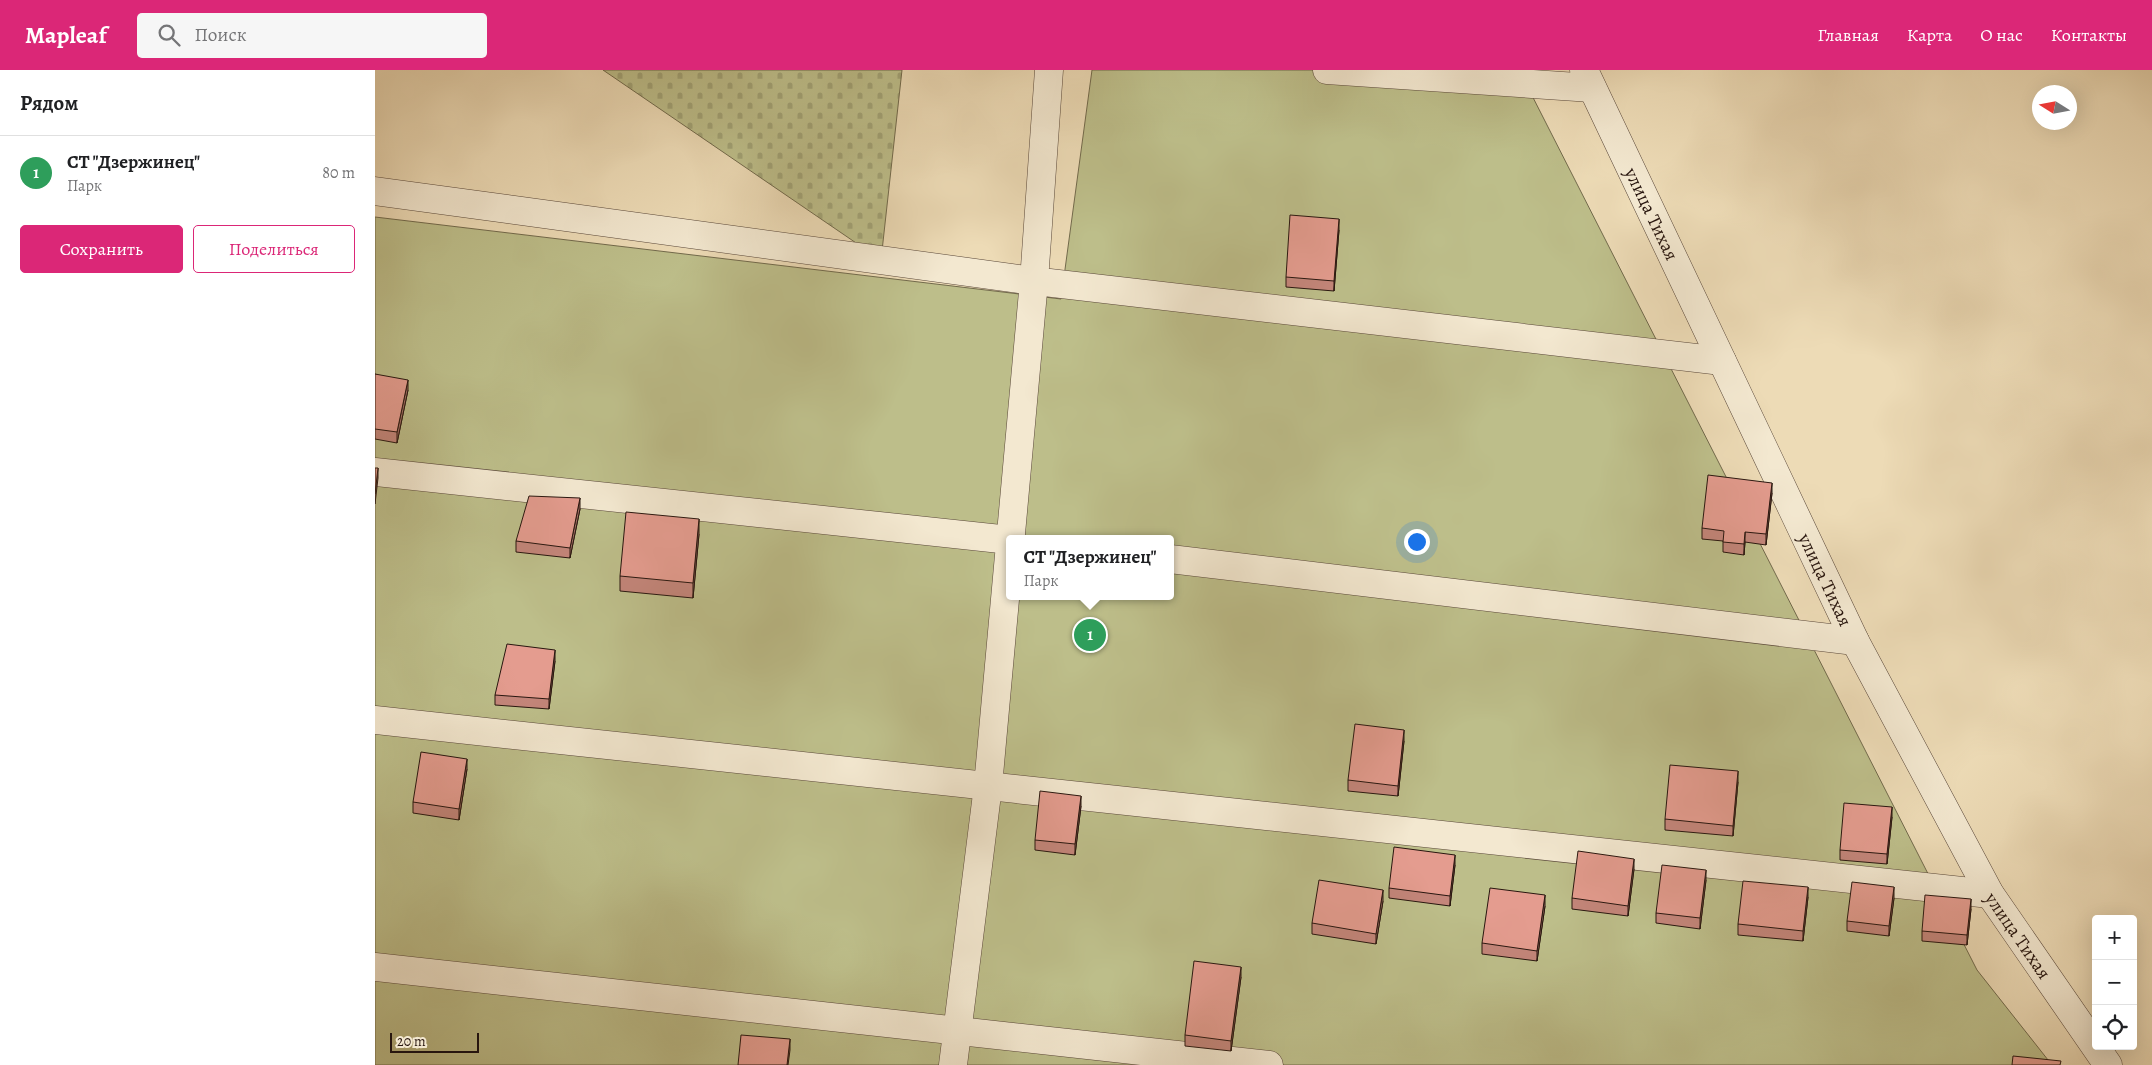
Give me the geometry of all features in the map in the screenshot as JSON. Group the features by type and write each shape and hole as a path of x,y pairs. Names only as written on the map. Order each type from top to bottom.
{"street":[{"path":"1010,535 1034,281 1049,70"},
{"path":"1327,70 1588,79"},
{"name":"улица Тихая","path":"1588,79 1855,640 1990,894 2108,1065"},
{"path":"375,191 1034,281 1722,361"},
{"path":"375,472 1006,540"},
{"path":"1174,559 1855,640"},
{"path":"953,1065 988,786 1006,585"},
{"path":"375,720 1990,894"},
{"path":"375,967 1269,1065"}],"green space":[{"path":"603,70 902,70 881,260"},
{"path":"1092,70 1519,70 1977,970 2052,1065 375,1065 375,217 1061,299"}],"building":[{"path":"1290,215 1339,219 1334,281 1286,277"},
{"path":"375,374 408,380 397,432 375,429"},
{"path":"375,468 378,468 375,494"},
{"path":"1708,475 1772,483 1766,534 1745,532 1744,544 1723,542 1724,531 1702,528"},
{"path":"529,496 580,498 570,548 516,541"},
{"path":"626,512 699,519 693,583 620,576"},
{"path":"507,644 555,650 549,699 495,695"},
{"path":"1355,724 1404,730 1398,786 1348,780"},
{"path":"421,752 467,759 459,809 413,802"},
{"path":"1670,765 1738,771 1733,826 1665,819"},
{"path":"1040,791 1081,796 1075,844 1035,840"},
{"path":"1844,803 1892,807 1887,854 1840,850"},
{"path":"1394,847 1455,855 1450,896 1389,888"},
{"path":"1578,851 1634,859 1628,906 1572,898"},
{"path":"1662,865 1706,870 1700,918 1656,913"},
{"path":"1319,880 1383,890 1376,934 1312,923"},
{"path":"1743,881 1808,887 1803,931 1738,924"},
{"path":"1852,882 1894,887 1889,926 1847,921"},
{"path":"1490,888 1545,895 1537,951 1482,943"},
{"path":"1925,895 1971,899 1967,935 1922,931"},
{"path":"1194,961 1241,967 1231,1041 1185,1035"},
{"path":"741,1035 790,1039 787,1065 738,1065"},
{"path":"2013,1056 2061,1061 2060,1065 2012,1065"}],"place":[{"name":"СТ \"Дзержинец\"","path":"1090,635"}]}
